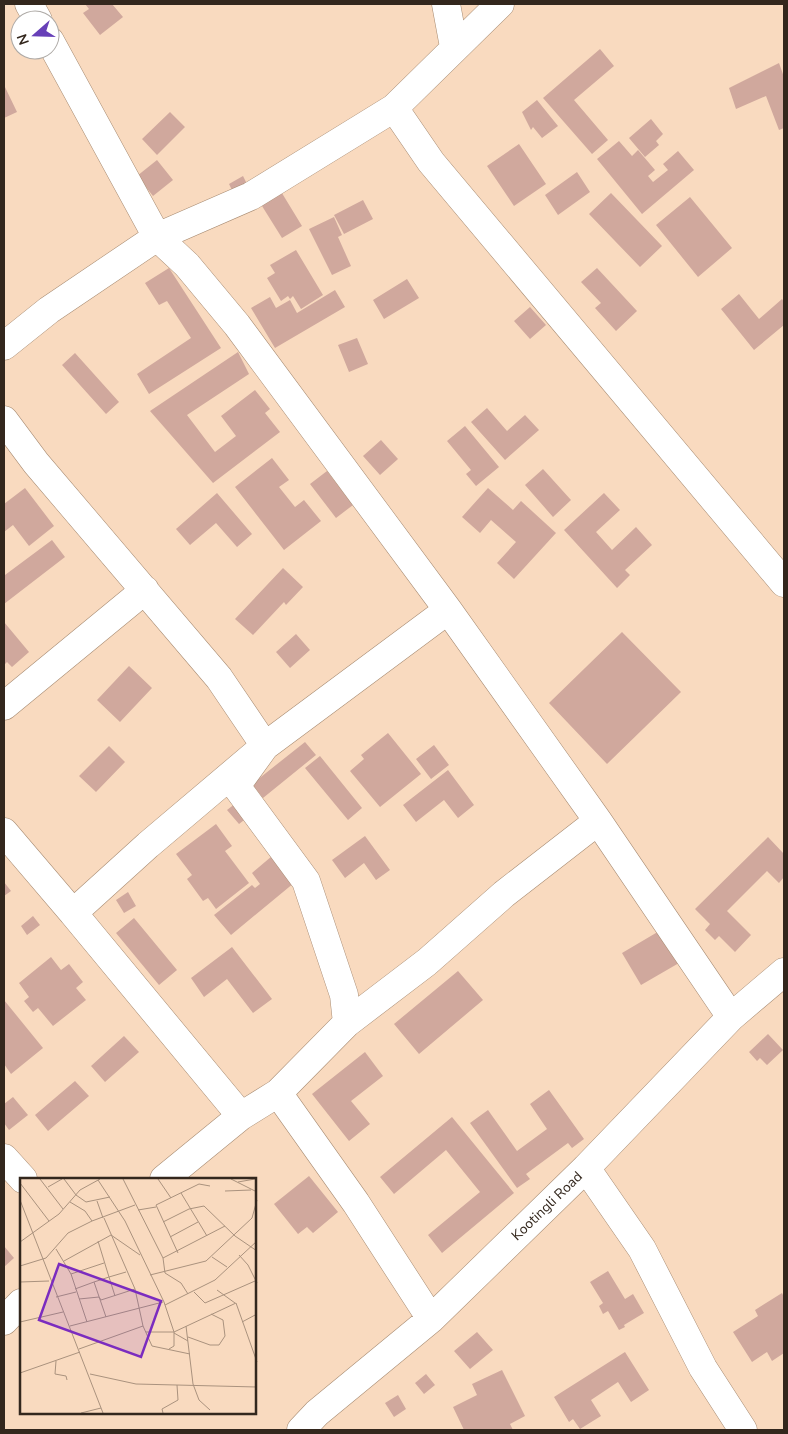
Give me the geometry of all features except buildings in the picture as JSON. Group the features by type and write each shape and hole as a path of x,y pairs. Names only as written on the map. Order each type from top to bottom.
{"street":[{"path":"446,4 454,47"},
{"path":"4,346 49,310 157,238 251,196 394,108 454,47 500,4"},
{"path":"60,59 157,238 187,265 237,325 448,610 598,821 731,1017"},
{"path":"394,108 431,162 784,582"},
{"path":"4,420 36,463 219,678 265,746"},
{"path":"4,706 145,590"},
{"path":"73,913 148,845 265,746 448,610"},
{"path":"265,746 236,786 306,881 344,996 347,1024"},
{"path":"165,1178 241,1116 278,1092 347,1024 427,962 504,894 598,821"},
{"path":"4,832 241,1116"},
{"name":"Kootingli Road","path":"301,1430 317,1413 431,1319 586,1168 731,1017 784,972"},
{"path":"278,1092 356,1203 431,1319"},
{"path":"4,1158 22,1178"},
{"path":"586,1168 642,1249 704,1368 743,1430"},
{"path":"4,1321 20,1305"}]}
